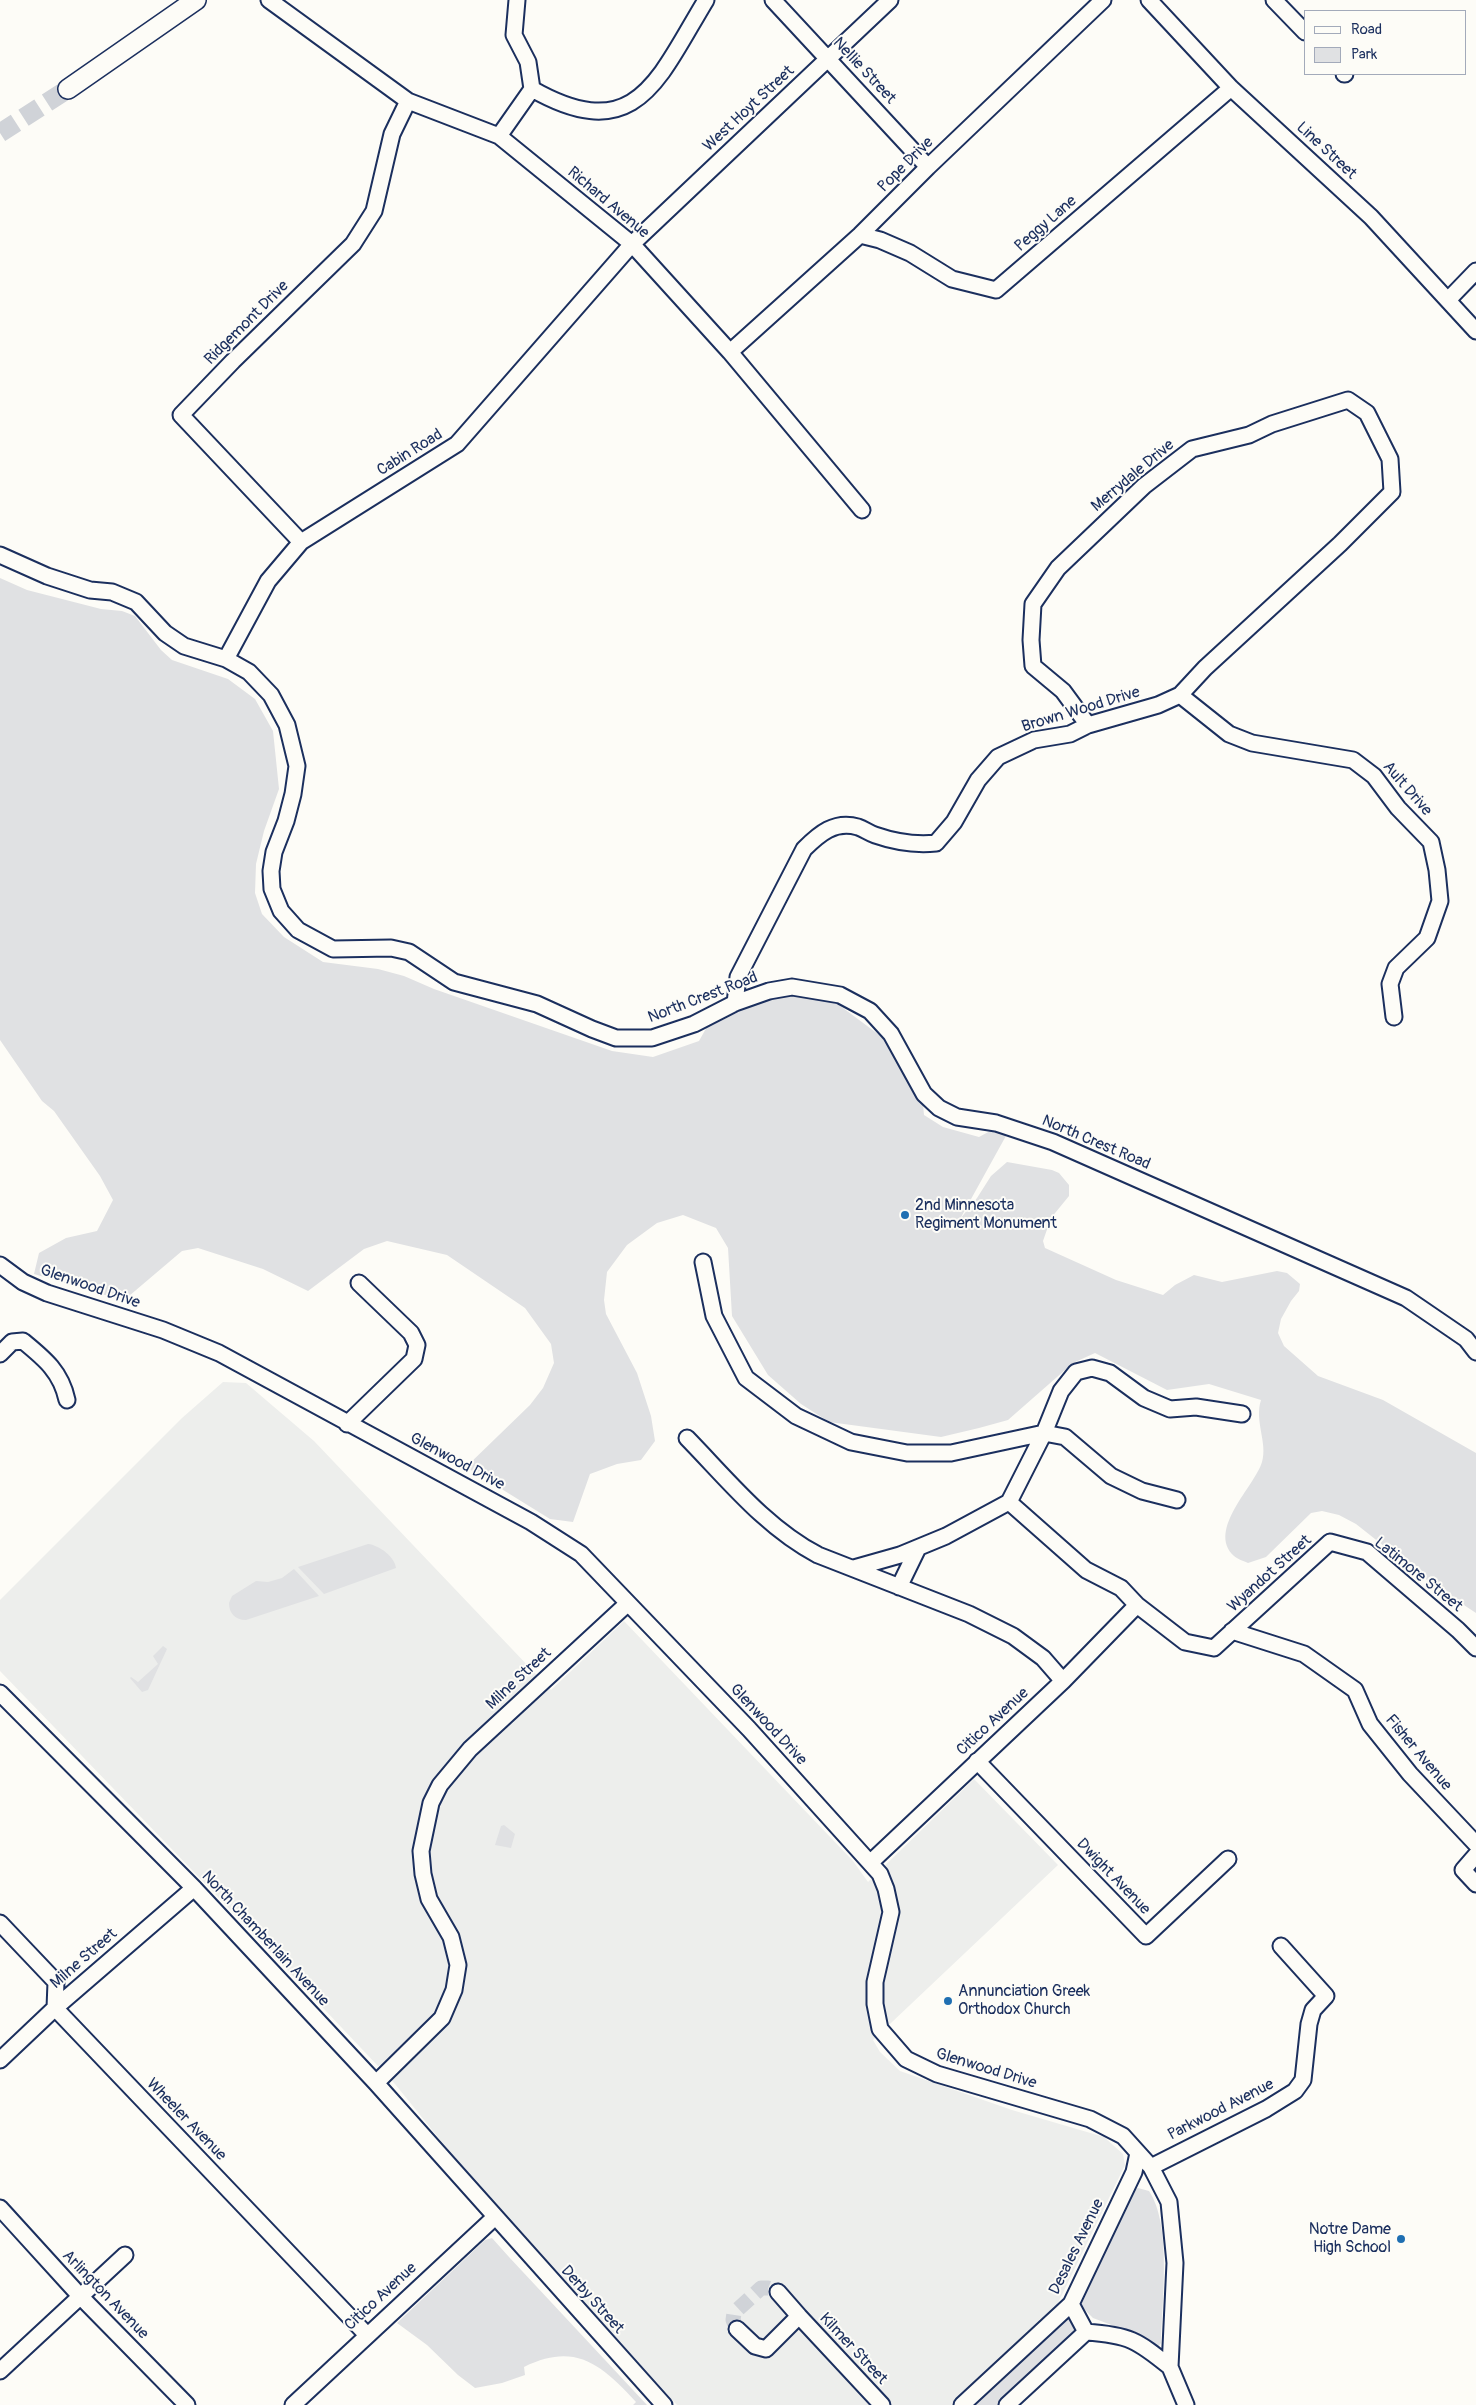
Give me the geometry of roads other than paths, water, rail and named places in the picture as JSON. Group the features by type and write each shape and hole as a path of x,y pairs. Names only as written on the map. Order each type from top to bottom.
{"main road":[{"path":"68,89 196,0"}],"street":[{"name":"Richard Avenue","path":"269,0 408,100 499,136 632,244 730,352 862,510"},
{"path":"499,136 532,89 528,62 514,35 517,0"},
{"path":"532,89 557,104 580,110 606,113 634,102 661,74 706,0"},
{"name":"Nellie Street","path":"773,0 928,167"},
{"name":"West Hoyt Street","path":"632,244 890,0"},
{"name":"Pope Drive","path":"730,352 860,235 928,167 1103,0"},
{"name":"Line Street","path":"1149,0 1231,88 1372,217 1476,330"},
{"path":"1274,0 1304,31"},
{"name":"Peggy Lane","path":"860,235 880,240 910,253 952,279 996,290 1231,88"},
{"name":"Ridgemont Drive","path":"301,542 181,415 233,361 353,244 374,211 392,134 408,100"},
{"name":"Cabin Road","path":"226,659 268,581 301,542 457,444 632,244"},
{"path":"1448,300 1476,272"},
{"name":"Merrydale Drive","path":"1088,725 1063,691 1033,666 1031,640 1033,604 1058,568 1144,486 1192,449 1250,435 1272,424 1348,400 1366,414 1390,459 1392,492"},
{"name":"Brown Wood Drive","path":"735,1003 738,977 804,849 820,833 841,824 858,827 876,835 916,845 936,843 954,822 978,780 998,757 1034,740 1070,734 1088,725 1158,705 1180,695 1205,668 1340,544 1392,492"},
{"name":"North Crest Road","path":"0,555 47,576 90,590 112,592 136,602 165,633 184,646 226,659 249,672 271,695 286,725 297,766 293,794 286,821 274,852 271,871 272,889 281,911 298,930 333,949 391,948 409,952 454,982 537,1004 616,1038 652,1038 694,1024 735,1003 769,990 792,987 840,996 870,1010 891,1034 924,1094 939,1108 957,1117 996,1123 1053,1142 1406,1298 1466,1339 1476,1352"},
{"name":"Ault Drive","path":"1180,695 1229,734 1252,743 1353,760 1374,776 1398,808 1431,842 1437,870 1440,901 1427,938 1396,968 1390,984 1394,1018"},
{"path":"703,1262 714,1316 746,1378 796,1416 851,1442 907,1453 951,1453 1044,1433 1065,1437 1111,1476 1142,1490 1177,1500"},
{"name":"Glenwood Drive","path":"0,1265 23,1282 46,1293 163,1330 219,1353 531,1522 581,1554 749,1729 880,1874 886,1889 891,1912 876,1982 875,2004 880,2029 906,2059 938,2074 1090,2119 1123,2136 1151,2167 1169,2202 1175,2262 1170,2368 1186,2405"},
{"path":"347,1424 414,1359 417,1345 411,1333 359,1283"},
{"path":"0,1354 12,1342 24,1341 48,1362 64,1385 67,1400"},
{"path":"854,1568 918,1548 946,1536 1009,1502 1044,1433 1061,1391 1076,1372 1092,1368 1110,1373 1144,1398 1170,1409 1196,1407 1242,1414"},
{"path":"687,1438 752,1505 795,1543 818,1555 970,1614 1013,1636 1042,1658 1063,1681"},
{"path":"1009,1502 1086,1570 1121,1588 1136,1605 1185,1642 1214,1648 1232,1631"},
{"name":"Wyandot Street","path":"1232,1631 1330,1542"},
{"name":"Latimore Street","path":"1330,1542 1367,1552 1458,1630 1476,1648"},
{"path":"900,1587 918,1548"},
{"name":"Milne Street","path":"376,2083 442,2018 454,1990 458,1965 456,1956 451,1937 429,1898 423,1874 421,1851 432,1803 440,1785 470,1749 627,1604"},
{"name":"Citico Avenue","path":"870,1862 1063,1681 1136,1605"},
{"name":"Fisher Avenue","path":"1232,1631 1304,1654 1355,1690 1370,1724 1410,1774 1476,1844"},
{"name":"North Chamberlain Avenue","path":"0,1693 194,1888 376,2083 495,2217"},
{"name":"Dwight Avenue","path":"977,1761 1146,1936 1228,1859"},
{"path":"1476,1855 1463,1870 1476,1884"},
{"name":"Milne Street","path":"0,2060 54,2008 194,1888"},
{"path":"0,1922 56,1982 54,2008"},
{"name":"Parkwood Avenue","path":"1151,2167 1266,2109 1295,2091 1303,2080 1309,2024 1313,2010 1326,1996 1281,1946"},
{"name":"Wheeler Avenue","path":"54,2008 366,2335"},
{"name":"Desales Avenue","path":"962,2405 1071,2304 1134,2172 1138,2153"},
{"name":"Arlington Avenue","path":"0,2208 81,2296 187,2405"},
{"name":"Citico Avenue","path":"293,2405 366,2335 495,2217"},
{"name":"Derby Street","path":"495,2217 664,2405"},
{"path":"0,2371 125,2255"},
{"name":"Kilmer Street","path":"778,2292 882,2405"},
{"path":"1071,2304 1086,2332"},
{"path":"737,2329 754,2346 766,2348 799,2316"},
{"path":"1007,2405 1086,2332 1114,2334 1141,2343 1170,2368"}],"tunnel":[{"path":"0,133 68,89"},
{"path":"737,2329 733,2320 734,2313 761,2288 768,2288 778,2292"}],"place":[{"name":"2nd Minnesota Regiment Monument","path":"905,1215"},
{"name":"Annunciation Greek Orthodox Church","path":"948,2001"},
{"name":"Notre Dame High School","path":"1401,2239"}]}
